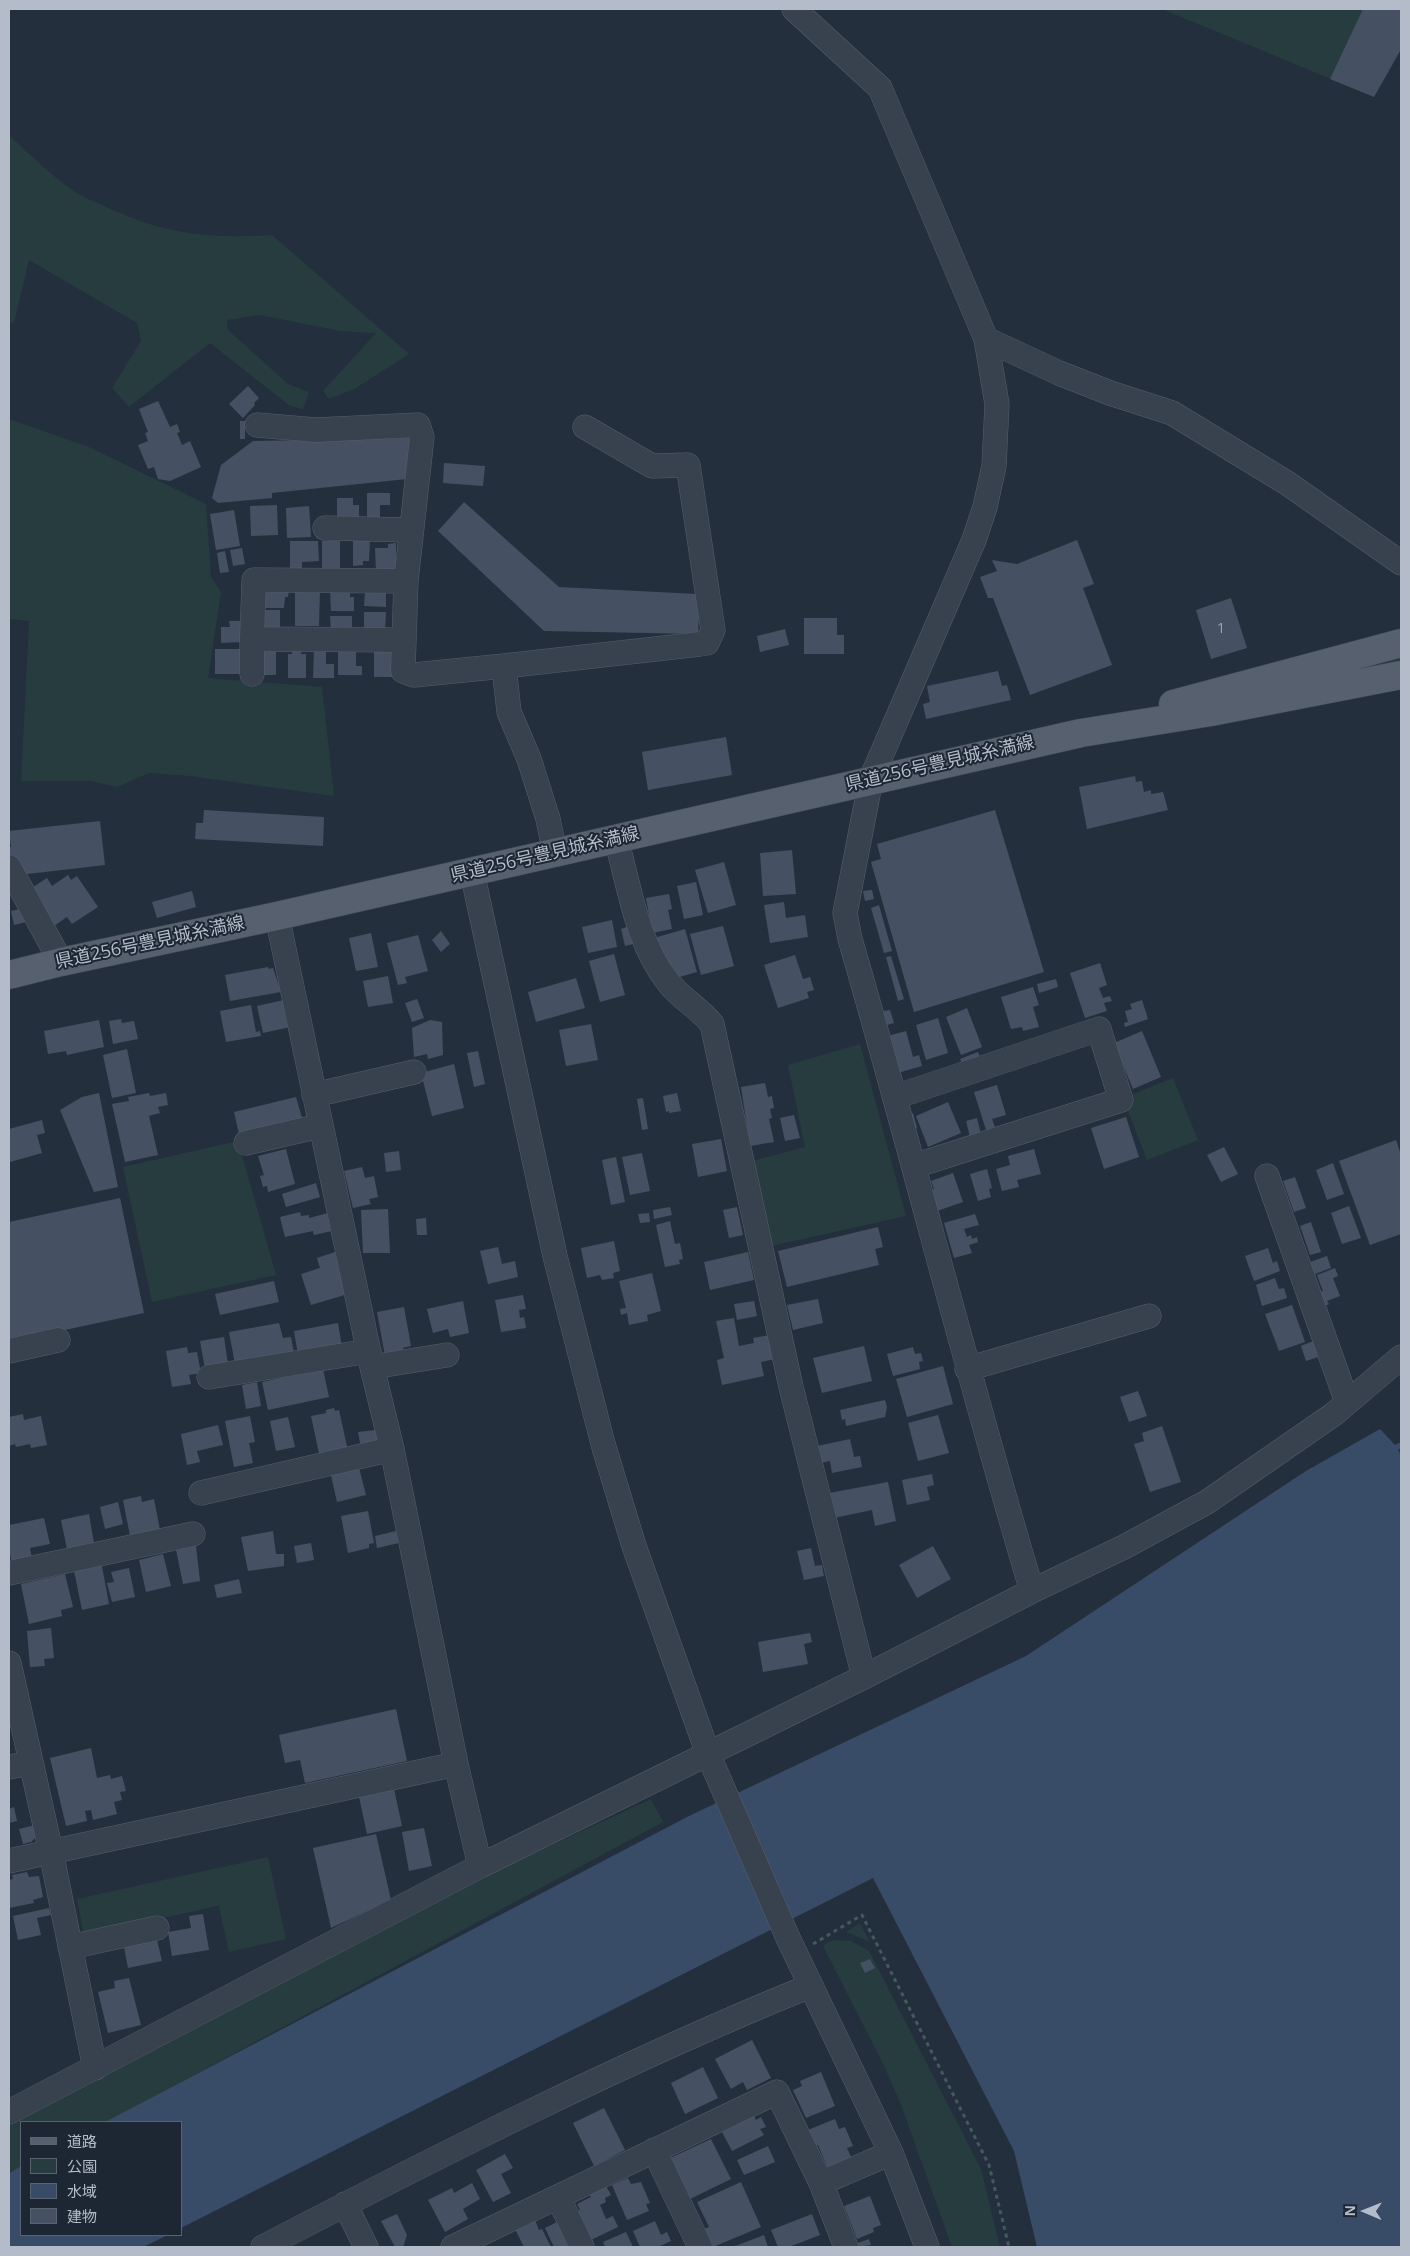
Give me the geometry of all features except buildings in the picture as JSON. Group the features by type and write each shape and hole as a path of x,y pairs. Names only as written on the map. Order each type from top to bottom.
{"main road":[{"name":"県道256号豊見城糸満線","path":"1081,733 1209,693 1401,643"},
{"name":"県道256号豊見城糸満線","path":"9,975 1081,733 1211,712 1401,675"}],"street":[{"path":"794,9 880,88 986,339 996,404 994,466 985,507 958,579 871,779 845,913 850,939 914,1166 968,1369 1032,1591"},
{"path":"986,339 1059,373 1110,393 1172,413 1288,483 1401,563"},
{"path":"257,425 316,430 418,425 422,436 410,530 403,671 414,675 707,643 711,637 713,624 688,465 652,466 585,427"},
{"path":"325,528 410,530"},
{"path":"252,674 254,580 406,581"},
{"path":"252,639 404,640"},
{"path":"504,666 509,712 529,759 548,819 555,853"},
{"path":"616,839 643,940 655,964 670,984 704,1014 712,1024 791,1387 864,1677"},
{"path":"9,867 61,962"},
{"path":"472,872 555,1256 603,1444 634,1546 708,1754 810,1986 891,2154 927,2247"},
{"path":"277,916 370,1359 392,1448 456,1764 480,1866"},
{"path":"895,1097 1099,1029 1121,1100 914,1166"},
{"path":"314,1095 414,1072"},
{"path":"246,1143 320,1126"},
{"path":"1267,1176 1347,1402"},
{"path":"968,1369 1149,1316"},
{"path":"9,1351 58,1340"},
{"path":"209,1377 370,1359 447,1355"},
{"path":"9,2112 480,1866 1124,1547 1207,1502 1334,1414 1401,1357"},
{"path":"201,1493 392,1448"},
{"path":"9,1573 193,1534"},
{"path":"9,1663 20,1765 51,1852 95,2068"},
{"path":"9,1861 456,1764"},
{"path":"70,1947 157,1928"},
{"path":"263,2247 517,2118 750,2010 810,1986"},
{"path":"459,2246 777,2092 821,2183 846,2247"},
{"path":"654,2150 700,2247"},
{"path":"821,2183 891,2154"},
{"path":"558,2197 582,2247"},
{"path":"345,2204 366,2247"}],"path":[{"path":"792,1946 862,1915 989,2164 1009,2247"}],"green space":[{"path":"1162,9 1401,9 1400,51 1374,97"},
{"path":"9,135 49,172 75,192 124,215 165,228 206,235 272,235 409,354 356,388 329,399 323,391 376,333 340,331 260,315 227,320 227,329 288,384 309,392 303,409 290,406 210,343 129,407 112,388 141,341 137,323 29,260 14,323 9,322"},
{"path":"9,419 89,447 206,504 211,577 221,592 208,678 322,687 334,796 190,776 149,773 117,787 91,781 21,781 29,621 9,619"},
{"path":"1401,656 1401,663 1339,676 1338,673"},
{"path":"860,1044 906,1216 771,1246 752,1161 805,1147 788,1065"},
{"path":"1173,1078 1198,1140 1147,1160 1123,1098"},
{"path":"238,1141 276,1275 152,1302 123,1167"},
{"path":"651,1799 663,1822 109,2121 20,2121 20,2166 9,2172 9,2122 458,1889"},
{"path":"268,1857 286,1939 229,1952 219,1907 221,1905 84,1936 77,1899"},
{"path":"860,1923 870,1942 846,1932"},
{"path":"833,1940 851,1941 869,1951 981,2169 1000,2247 952,2247 900,2102 884,2066 823,1946"}],"water":[{"path":"1380,1429 1397,1447 1401,1456 1401,2247 1037,2247 1014,2151 873,1878 182,2227 182,2121 107,2121 689,1816 1026,1656 1306,1471"},
{"path":"20,2167 20,2236 166,2236 143,2247 9,2247 9,2173"}],"waterway":[{"path":"1397,1447 1401,1445"}]}
